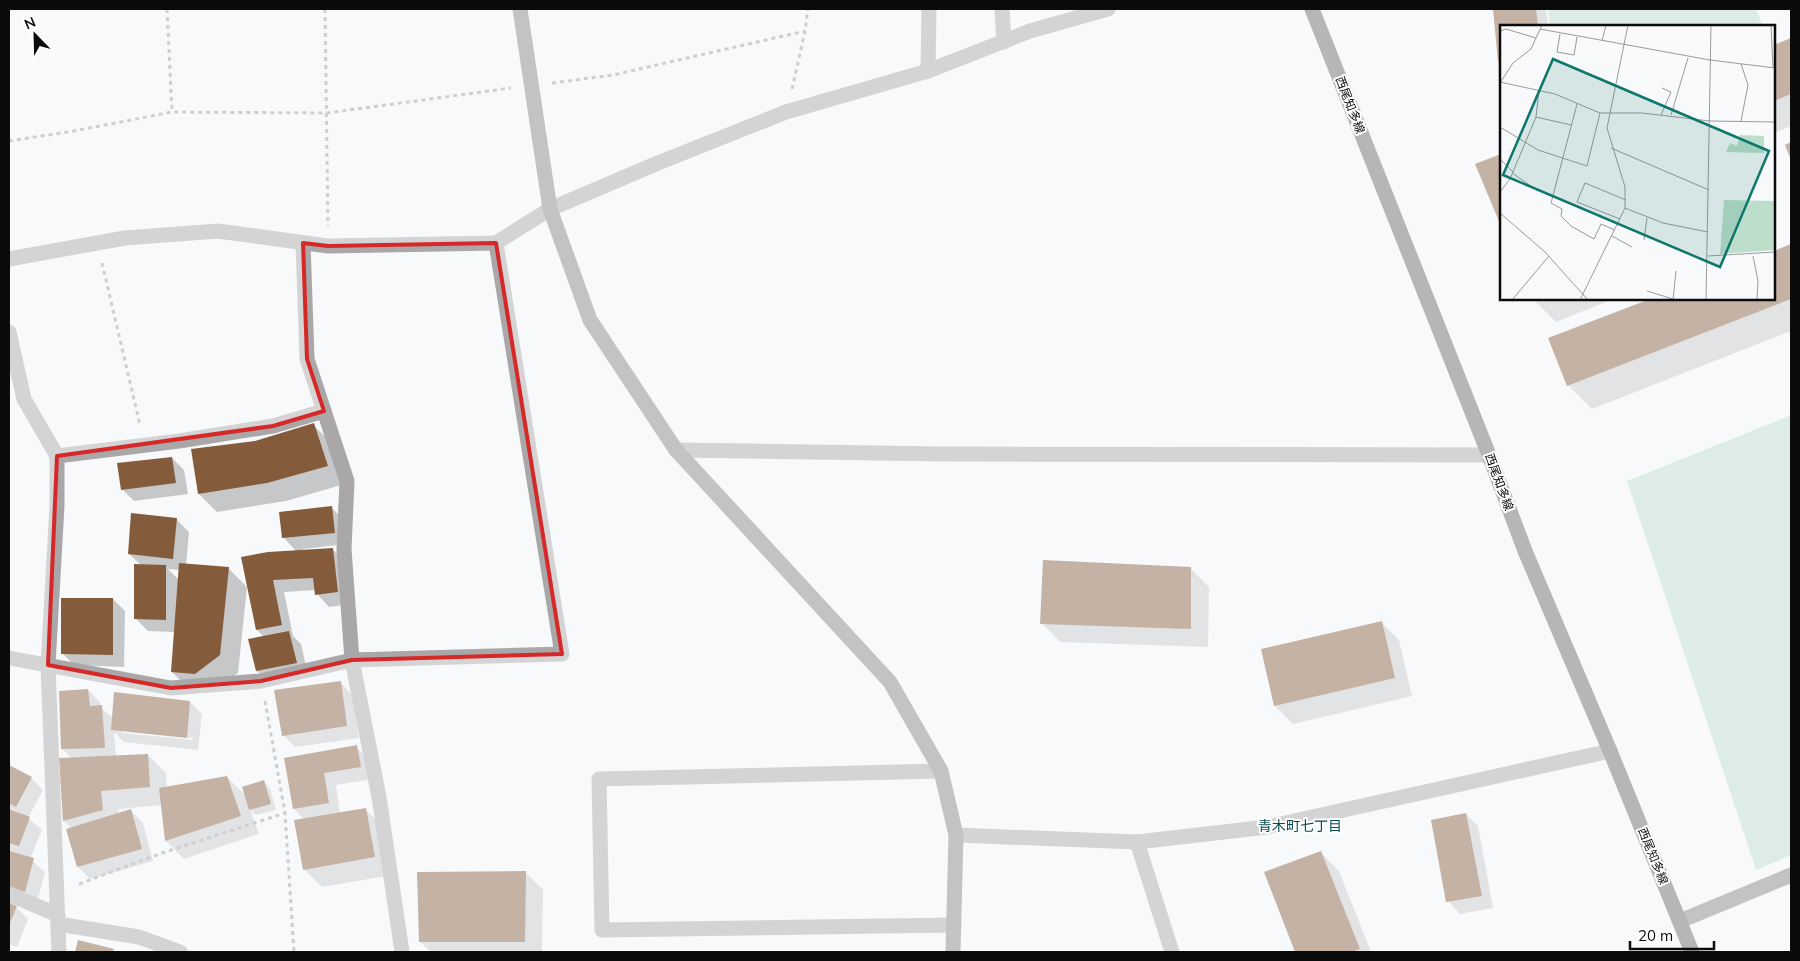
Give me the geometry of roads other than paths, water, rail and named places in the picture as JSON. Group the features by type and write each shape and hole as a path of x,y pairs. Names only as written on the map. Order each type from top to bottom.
{"main road":[{"name":"西尾知多線","path":"1312,9 1490,454 1525,551 1610,751 1692,952"}],"street":[{"path":"520,9 550,209 590,320 676,450 890,682 941,772 956,835 953,952"},
{"path":"928,71 929,9"},
{"path":"1002,9 1004,42"},
{"path":"9,259 125,238 218,231 328,246 496,244 550,209 786,112 928,71 1030,31 1108,9"},
{"path":"303,243 307,359 347,481 344,549 352,660 379,797 402,952"},
{"path":"9,658 171,688 260,681 352,660 562,654 496,244"},
{"path":"9,332 24,399 57,456 57,506 48,665 59,952"},
{"path":"57,456 273,426 324,411"},
{"path":"676,450 942,454 1490,454"},
{"path":"956,835 1137,842 1268,827 1610,751"},
{"path":"941,772 599,779 602,930 954,925"},
{"path":"1137,842 1172,952"},
{"path":"1680,921 1791,875"},
{"path":"9,894 58,919 139,937 180,952"}],"district":[{"name":"青木町七丁目","path":"1300,826"}]}
